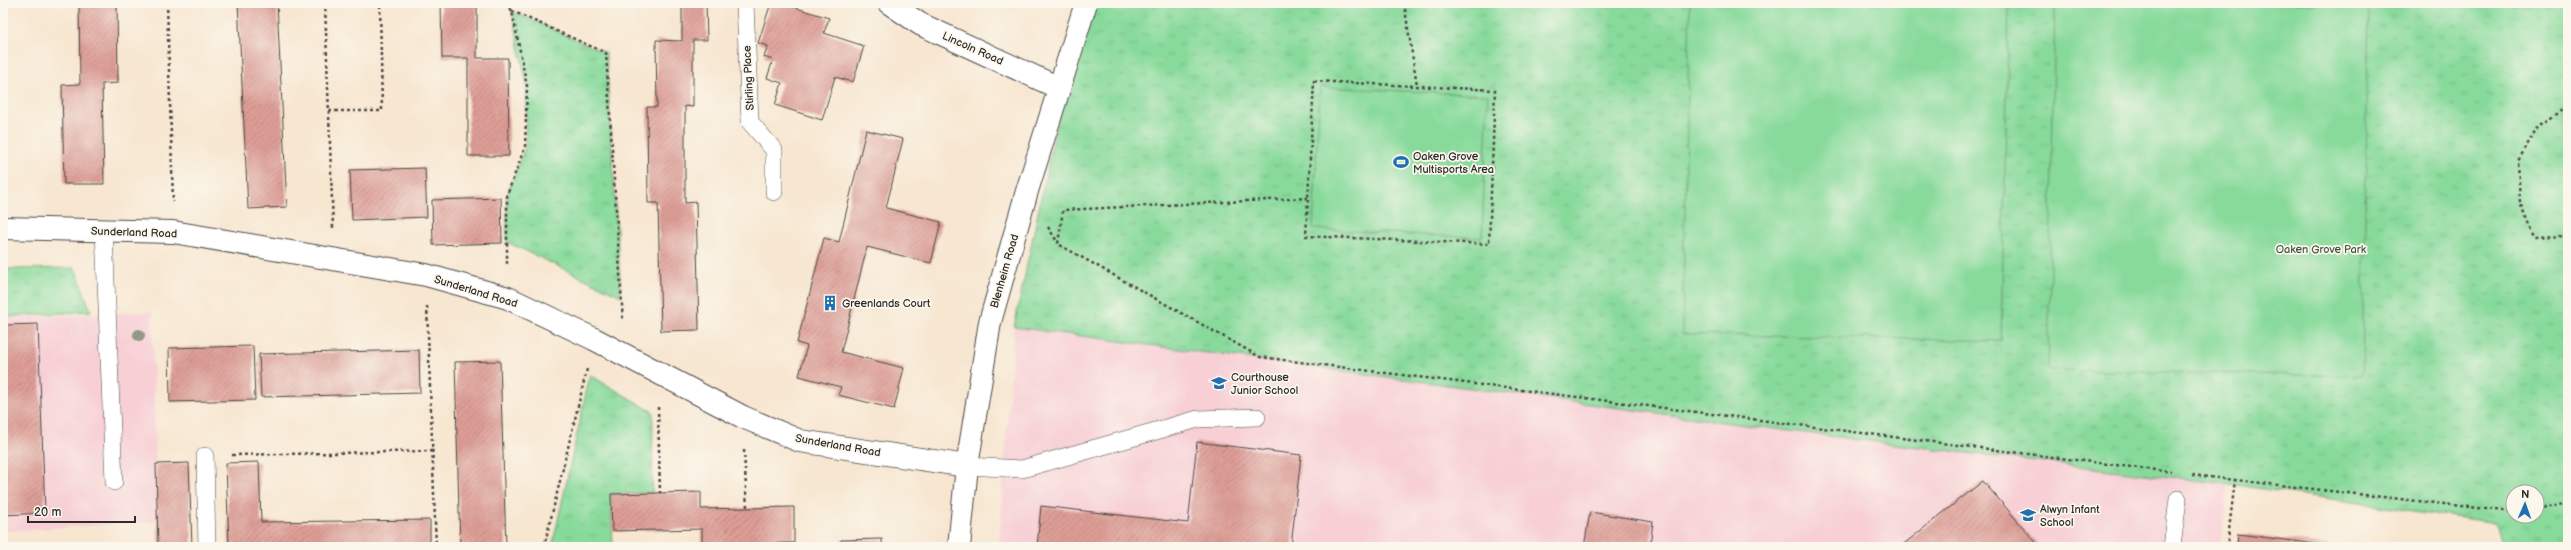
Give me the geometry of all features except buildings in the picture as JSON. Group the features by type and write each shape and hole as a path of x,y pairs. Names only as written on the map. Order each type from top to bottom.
{"street":[{"name":"Lincoln Road","path":"889,3 920,24 1059,88"},
{"name":"Blenheim Road","path":"959,547 967,466 990,322 1027,191 1086,3"},
{"name":"Sunderland Road","path":"3,228 174,232 335,261 426,275 508,298 594,338 743,417 800,441 967,466"}],"lane":[{"name":"Stirling Place","path":"744,3 750,122 774,150 774,192"},
{"path":"104,231 114,482"},
{"path":"967,466 1022,469 1198,419 1257,417"},
{"path":"205,456 207,547"},
{"path":"2172,547 2178,499"}],"path":[{"path":"3,52 5,3"},
{"path":"167,3 174,232"},
{"path":"325,3 335,261"},
{"path":"329,111 382,111 380,3"},
{"path":"507,3 512,11 527,86 525,147 507,194 508,298"},
{"path":"1404,3 1417,85"},
{"path":"512,11 606,53 625,355"},
{"path":"1314,81 1417,85 1495,90 1489,244 1306,236 1314,81"},
{"path":"2568,107 2538,126 2518,161 2520,203 2534,237 2565,236 2568,233"},
{"path":"1308,198 1062,210 1058,244 1260,357 2179,473"},
{"path":"426,275 436,547"},
{"path":"544,547 594,338"},
{"path":"657,372 660,493"},
{"path":"743,417 747,508"},
{"path":"205,456 433,451"},
{"path":"2187,474 2505,511"},
{"path":"2227,547 2234,480"},
{"path":"2545,508 2568,503"}],"shaded area":[{"path":"152,312 157,522 3,531 3,318"},
{"name":"Courthouse Junior School","path":"1014,327 1843,438 2228,484 2220,547 999,547"}],"green space":[{"name":"Oaken Grove Park","path":"1094,3 2568,3 2568,547 2503,547 2496,523 2228,484 1843,438 1014,327 1056,127"},
{"path":"1690,3 2009,3 2001,341 1682,334"},
{"path":"2055,3 2369,3 2362,376 2048,370"},
{"path":"512,11 606,53 621,296 507,242 507,195 525,147 527,86"},
{"name":"Oaken Grove Multisports Area","path":"1320,87 1488,95 1482,238 1313,229"},
{"path":"75,268 91,311 3,317 3,269"},
{"path":"590,375 653,412 652,493 611,494 613,547 552,547"}],"place":[{"name":"Oaken Grove Multisports Area","path":"1401,162"},
{"name":"Greenlands Court","path":"830,303"},
{"name":"Courthouse Junior School","path":"1219,383"},
{"name":"Alwyn Infant School","path":"2028,515"}]}
